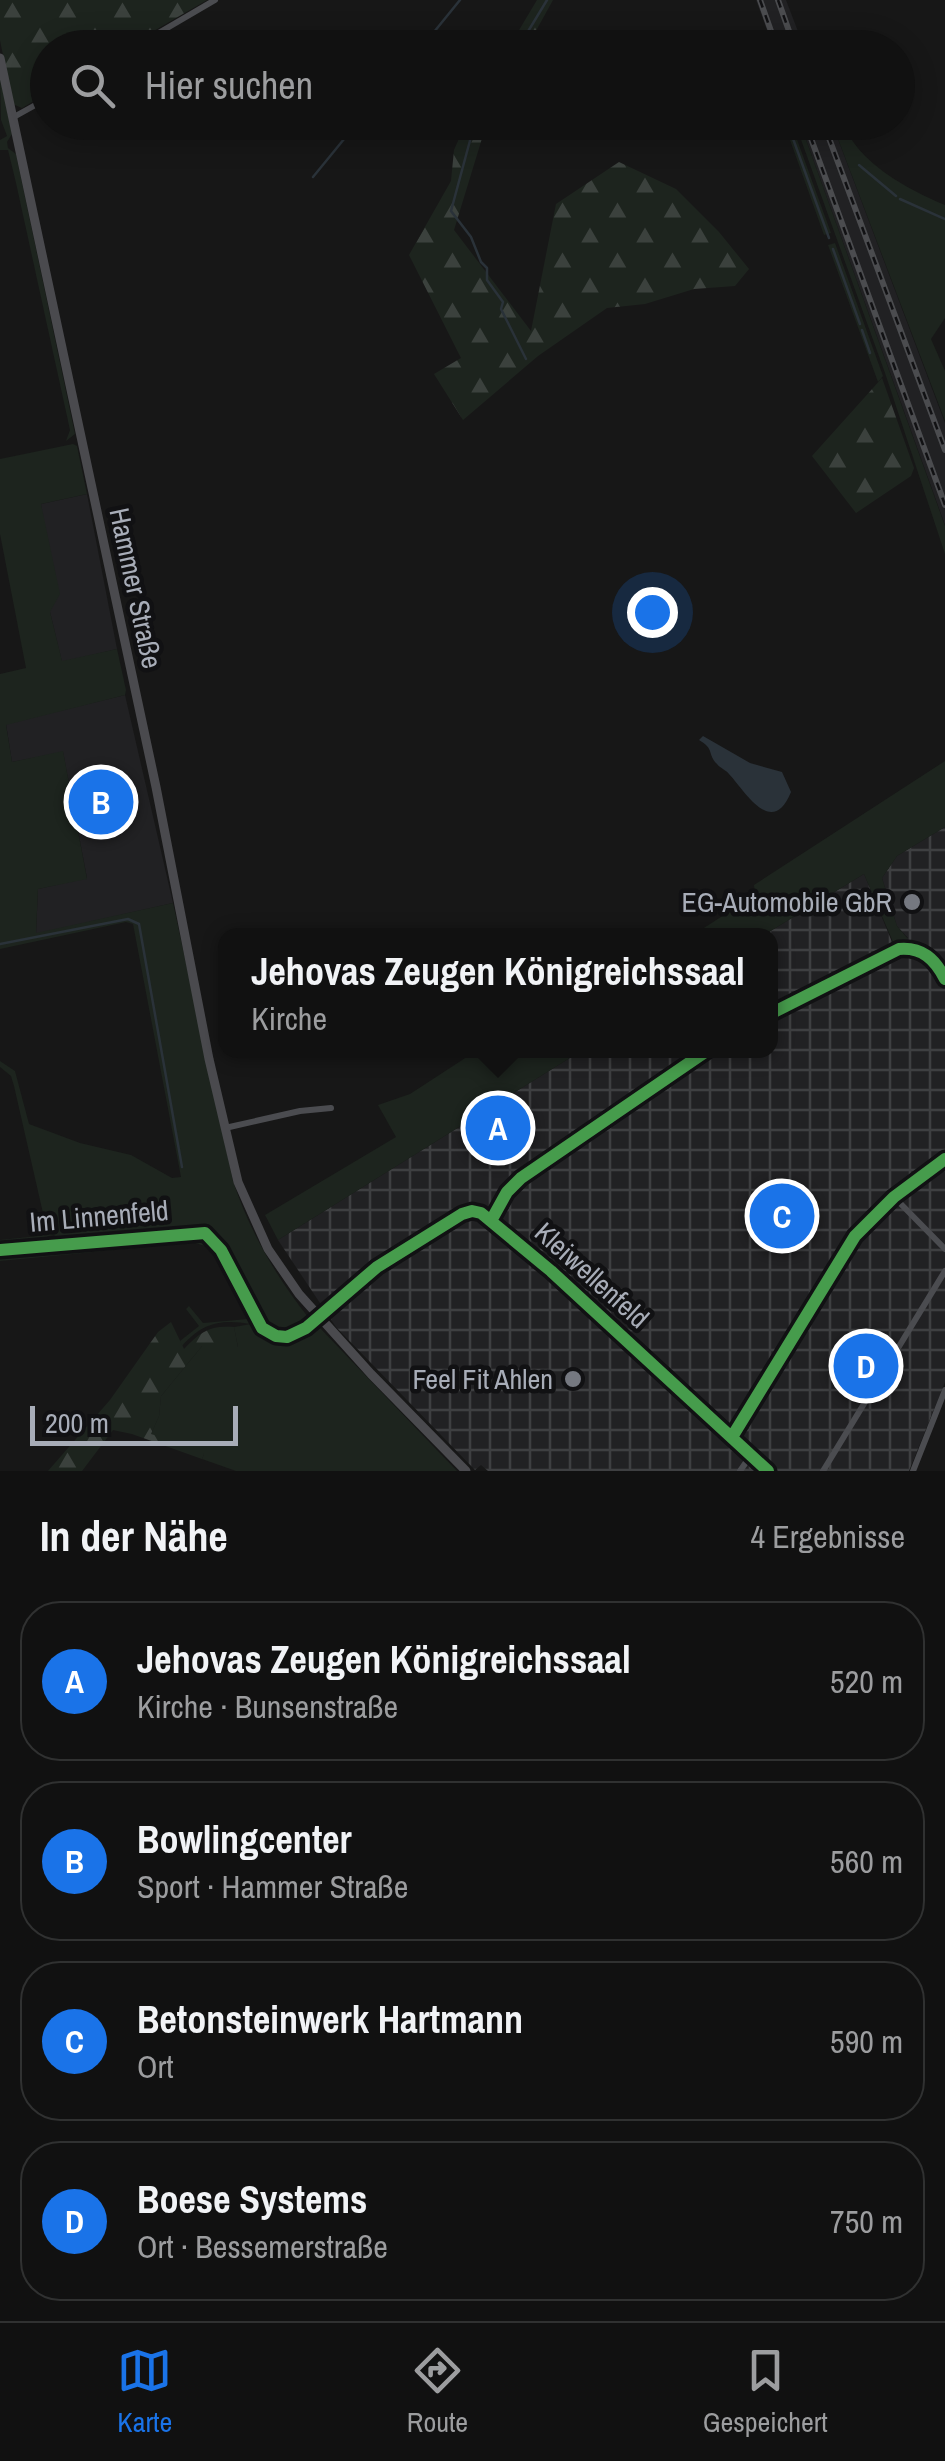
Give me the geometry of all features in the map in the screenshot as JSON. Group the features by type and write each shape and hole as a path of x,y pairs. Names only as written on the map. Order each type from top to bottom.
{"main road":[{"name":"Hammer Straße","path":"0,58 238,1182 254,1222 284,1274 318,1317 466,1471"}],"street":[{"path":"164,30 215,0"},
{"path":"12,118 30,108"},
{"path":"778,1010 899,949 913,948 926,954 945,979"},
{"path":"318,1317 377,1266 462,1214 472,1211 492,1219 507,1192 521,1178 696,1058"},
{"path":"224,1128 331,1108"},
{"path":"732,1437 855,1236 894,1197 945,1159"},
{"path":"894,1197 945,1249"},
{"name":"Kleiwellenfeld","path":"492,1219 768,1471"},
{"name":"Im Linnenfeld","path":"0,1250 200,1231 215,1240 266,1331 287,1337 318,1317"},
{"path":"823,1471 945,1271"},
{"path":"913,1471 945,1390"},
{"path":"740,1471 751,1455"}],"shaded area":[{"path":"756,0 786,0 797,30 767,30"},
{"path":"806,140 838,140 945,423 945,525"},
{"path":"87,494 117,649 62,662 50,612 41,504"},
{"path":"125,695 173,903 36,934 38,889 87,878 63,752 12,762 6,724"},
{"path":"703,736 750,763 782,772 791,792 784,805 776,811 759,807 714,760 699,740"},
{"path":"945,827 945,1382 909,1471 488,1471 481,1465 475,1470 336,1327 278,1240 570,1058 778,1058 775,928 864,874 892,942 908,938 897,926 882,878 897,856"}],"green space":[{"path":"0,0 207,0 155,30 30,30 30,103 22,108 13,104 0,40"},
{"path":"537,0 553,0 536,30 519,30"},
{"path":"0,76 12,134 8,148 16,154 75,434 66,441 70,430 16,183 8,150 0,150 0,140 7,136 1,120"},
{"path":"458,140 482,140 454,230 531,331 556,204 619,162 676,189 749,269 735,286 694,289 645,304 607,308 538,356 463,420 434,374 461,358 409,255 451,181"},
{"path":"790,140 797,140 831,233 824,235"},
{"path":"801,140 806,140 945,526 945,554"},
{"path":"838,140 852,140 885,173 945,205 945,318 931,339 945,371 945,421"},
{"path":"835,243 883,376 878,382 828,245"},
{"path":"882,378 914,468 911,476 856,513 812,456"},
{"path":"77,446 87,494 41,504 60,594 50,612 62,661 117,649 126,690 125,695 6,725 12,762 63,751 87,879 38,889 36,933 173,903 233,1181 264,1252 308,1317 302,1326 290,1332 274,1333 261,1320 219,1240 209,1230 62,1241 54,1235 42,1244 0,1247 0,1240 48,1235 14,1086 0,1061 15,1071 29,1124 80,1143 131,1155 172,1178 181,1177 133,924 126,922 0,949 0,674 26,668 0,534 0,459"},
{"path":"945,761 945,827 897,856 882,878 897,926 908,939 893,942 864,874 775,928 704,928 755,895 754,885"},
{"path":"465,1058 570,1058 278,1240 265,1215 396,1137 378,1105 410,1094"},
{"path":"188,1235 199,1235 213,1243 263,1333 288,1340 320,1328 457,1471 236,1471 151,1434 159,1416 161,1396 202,1346 238,1347 234,1327 251,1324 213,1324 182,1346 180,1341 199,1326 186,1309 189,1306 203,1323 248,1319 213,1253 189,1241"},
{"path":"131,1240 135,1248 0,1261 0,1253"},
{"path":"171,1322 184,1349 206,1331 234,1327 238,1348 212,1358 202,1346 161,1396 159,1416 151,1434 200,1448 202,1459 113,1430 82,1471 48,1471 110,1400 158,1332"}],"waterway":[{"path":"436,30 460,0"},
{"path":"529,30 547,0"},
{"path":"313,177 343,140"},
{"path":"470,140 451,211 471,237 487,268 487,280 503,302 501,309 526,359"},
{"path":"794,140 829,238"},
{"path":"859,165 896,196"},
{"path":"900,199 945,219"},
{"path":"833,249 860,324"},
{"path":"862,330 870,353"},
{"path":"0,944 128,919 139,924 182,1167"}],"railway":[{"path":"760,0 771,30"},
{"path":"778,0 789,30"},
{"path":"812,140 945,505"},
{"path":"830,140 945,450"}],"cycle path":[{"path":"778,1010 899,949 927,956 945,979"},
{"path":"492,1219 507,1192 521,1178 696,1058"},
{"path":"732,1437 855,1236 894,1197 945,1159"},
{"path":"0,1250 205,1233 221,1250 262,1328 287,1337 306,1328 377,1267 462,1214 481,1213 551,1271 768,1471"}],"place":[{"name":"Bowlingcenter","path":"101,802"},
{"name":"EG-Automobile GbR","path":"912,902"},
{"name":"Jehovas Zeugen Königreichssaal","path":"498,1128"},
{"name":"Betonsteinwerk Hartmann","path":"782,1216"},
{"name":"Boese Systems","path":"866,1366"},
{"name":"Feel Fit Ahlen","path":"573,1379"}]}
